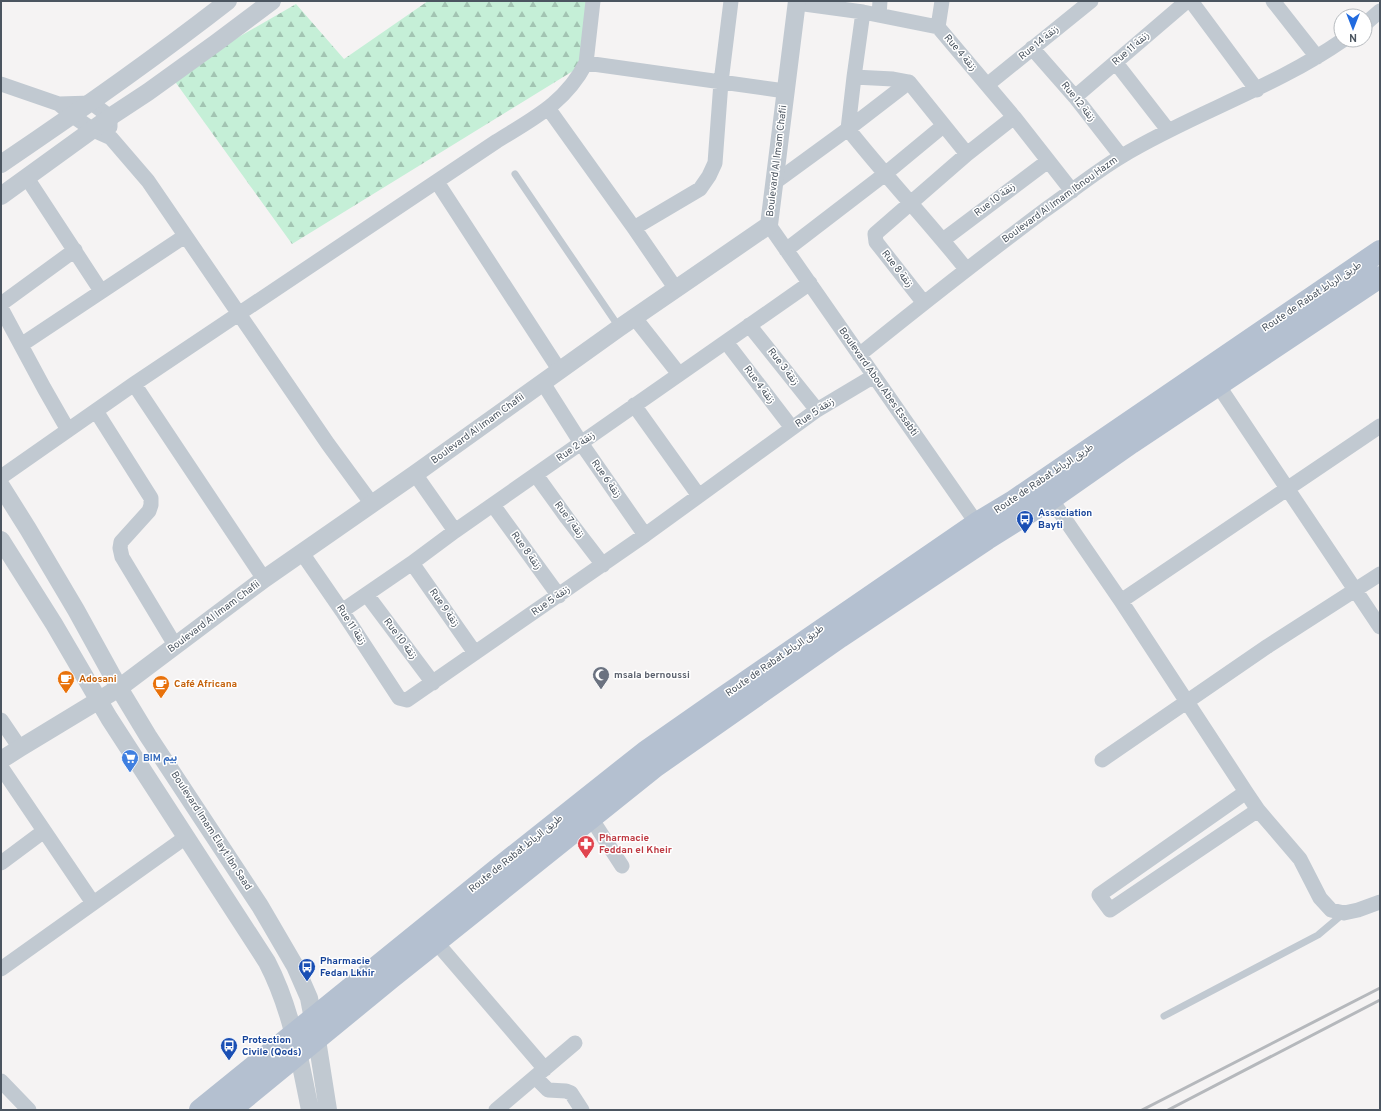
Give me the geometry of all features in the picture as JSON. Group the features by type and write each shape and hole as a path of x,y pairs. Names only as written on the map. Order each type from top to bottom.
{"main road":[{"name":"Route de Rabat طريق الرباط","path":"230,1110 436,942 656,766 827,646 982,531 1012,502 1380,251"},
{"name":"Route de Rabat طريق الرباط","path":"200,1110 312,1017 507,861 645,752 718,700 889,584 982,531 1051,499 1131,443 1380,277"}],"street":[{"path":"1,164 92,103 167,49 228,1"},
{"path":"1,196 110,117 148,92 272,1"},
{"path":"1,477 134,384 548,108 570,89 586,63 594,1"},
{"path":"938,27 942,1"},
{"name":"Rue 14 زنقة","path":"987,85 1091,1"},
{"name":"Rue 11 زنقة","path":"1075,97 1187,1"},
{"path":"1191,1 1257,90"},
{"path":"1273,1 1317,57"},
{"path":"634,228 700,189 709,176 715,163 727,2"},
{"name":"Rue 4 زنقة","path":"797,2 863,12 880,8 938,27 1014,117 1072,191"},
{"name":"Boulevard Al Imam Chafii","path":"1,760 119,688 264,579 415,474 634,317 769,225 797,2"},
{"path":"863,12 848,129 966,269"},
{"name":"Boulevard Al Imam Ibnou Hazm","path":"859,355 966,269 1096,172 1121,156 1168,130 1257,90 1294,71 1333,47"},
{"name":"Rue 12 زنقة","path":"1032,48 1075,97 1121,156"},
{"path":"586,63 785,91"},
{"path":"1116,63 1168,130"},
{"path":"854,77 893,79 908,82 967,154"},
{"path":"774,183 848,129 908,82"},
{"path":"1,84 59,104 92,103 110,117 111,138"},
{"path":"59,104 93,130 111,138 148,181 328,444 372,504"},
{"path":"548,108 676,289"},
{"path":"911,202 967,154 1014,117"},
{"path":"786,250 885,174 943,126"},
{"name":"Rue 10 زنقة","path":"943,240 1048,161"},
{"path":"27,178 101,292"},
{"path":"437,182 560,370"},
{"name":"Rue 8 زنقة","path":"911,202 875,234 876,242 924,303"},
{"name":"Boulevard Abou Abes Essabti","path":"769,225 982,531"},
{"path":"21,345 185,236"},
{"path":"1,304 75,250"},
{"name":"Rue 2 زنقة","path":"342,611 367,595 455,531 810,283"},
{"path":"1,308 68,430"},
{"path":"634,317 679,374"},
{"name":"Rue 3 زنقة","path":"749,325 817,410"},
{"name":"Rue 4 زنقة","path":"726,342 792,428"},
{"name":"Rue 5 زنقة","path":"399,698 407,700 433,683 603,565 817,410 874,376"},
{"name":"Rue 6 زنقة","path":"543,383 581,444 645,535"},
{"path":"134,384 264,579"},
{"path":"1218,385 1380,627"},
{"path":"634,405 699,496"},
{"path":"96,411 151,498 149,510 121,542 120,548 122,557 175,646"},
{"path":"1121,601 1380,426"},
{"path":"415,474 455,531"},
{"name":"Rue 7 زنقة","path":"536,475 603,565"},
{"name":"Boulevard Imam Elayt Ibn Saad","path":"1,486 76,610 119,688 148,736 208,826 287,950 308,998 317,1040 328,1110"},
{"path":"1051,499 1121,601 1258,810 1300,859 1324,902 1331,910 1344,913 1358,910 1380,902"},
{"name":"Rue 8 زنقة","path":"492,505 559,596"},
{"path":"1,540 54,624 99,700 267,962 277,981 290,1020 310,1110"},
{"name":"Rue 11 زنقة","path":"302,553 399,698"},
{"name":"Rue 9 زنقة","path":"412,563 475,653"},
{"path":"1102,760 1268,646 1380,574"},
{"name":"Rue 10 زنقة","path":"367,595 433,683"},
{"path":"1,720 20,748"},
{"path":"1,767 93,902"},
{"path":"1246,792 1099,895 1110,910 1258,810"},
{"path":"591,818 622,866"},
{"path":"1,863 44,831"},
{"path":"1,969 186,837"},
{"path":"1163,850 1175,866"},
{"path":"436,942 540,1073 548,1090 566,1091 571,1093 582,1110"},
{"path":"496,1110 575,1043"},
{"path":"1,1080 29,1110"}],"lane":[{"path":"515,174 620,328"},
{"path":"1164,1016 1318,935 1344,913"}],"green space":[{"path":"428,1 588,1 586,63 292,244 171,76 296,4 344,59"}],"railway":[{"path":"1142,1110 1380,988"},
{"path":"1168,1110 1380,1000"}],"place":[{"name":"Association Bayti","path":"1025,534"},
{"name":"msala bernoussi","path":"601,690"},
{"name":"Adosani","path":"66,694"},
{"name":"Café Africana","path":"161,699"},
{"name":"BIM بيم","path":"130,773"},
{"name":"Pharmacie Feddan el Kheir","path":"586,859"},
{"name":"Pharmacie Fedan Lkhir","path":"307,982"},
{"name":"Protection Civile (Qods)","path":"229,1061"}]}
